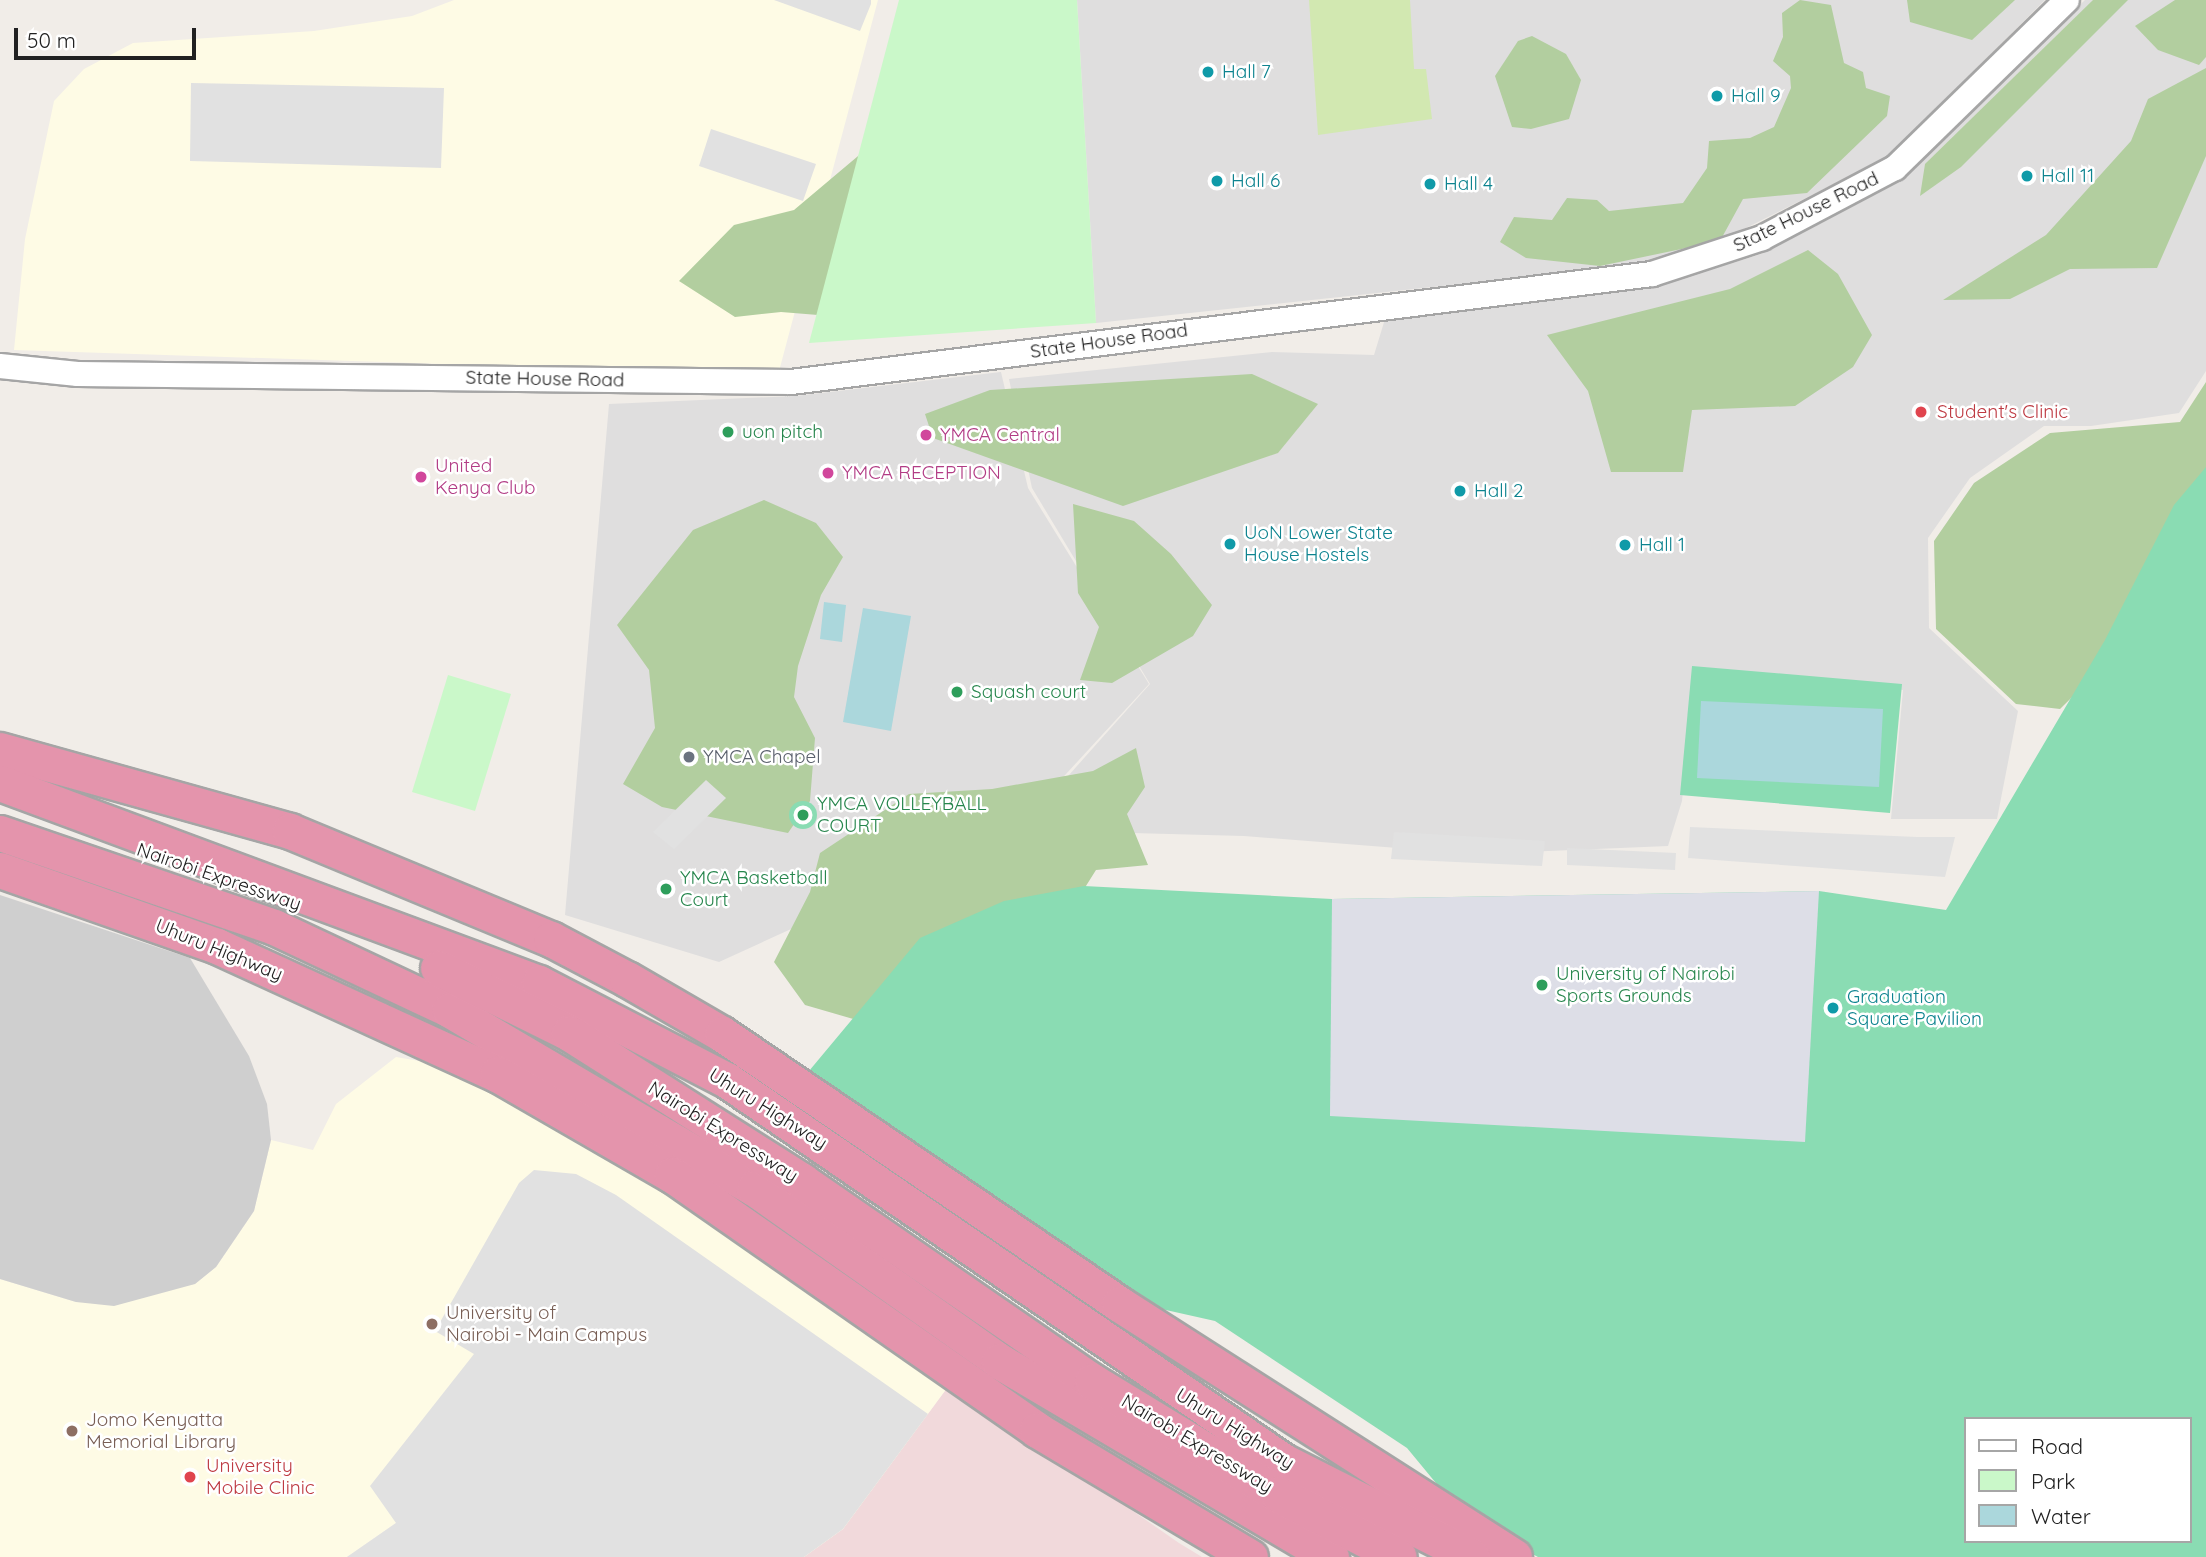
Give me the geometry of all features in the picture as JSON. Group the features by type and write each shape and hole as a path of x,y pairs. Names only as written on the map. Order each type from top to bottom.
{"highway":[{"path":"0,750 290,831 551,939 627,979 722,1034 1118,1304 1514,1557"},
{"name":"Uhuru Highway","path":"0,783 539,983 728,1081 1283,1461 1472,1557"},
{"name":"Nairobi Expressway","path":"0,802 315,910 512,1002 802,1181 1092,1381 1278,1494 1399,1557"},
{"name":"Nairobi Expressway","path":"0,833 274,927 450,1010 754,1188 889,1287 1104,1426 1331,1557"},
{"name":"Uhuru Highway","path":"0,870 217,946 496,1074 672,1175 1037,1430 1250,1557"},
{"path":"889,1287 1004,1385 1264,1557"}],"street":[{"name":"State House Road","path":"0,366 58,370 791,382 1653,274 1762,238 1895,168 2067,0"},
{"name":"State House Road","path":"0,380 58,370"}],"shaded area":[{"path":"454,0 878,0 778,375 14,350 25,239 54,101 84,69 133,43 314,31 412,16"},
{"path":"774,0 871,0 871,4 860,31"},
{"path":"1077,0 2045,0 1886,158 1742,230 1648,264 1096,323"},
{"path":"2085,0 2206,0 2206,371 2179,413 2091,426 2044,426 1970,478 1928,538 1929,628 2018,711 1997,819 1891,819 1903,690 1694,673 1682,801 1668,846 1474,854 1244,836 1020,830 1150,684 1032,488 1009,379 1272,352 1374,355 1385,319 1653,287 1761,254 1900,181"},
{"path":"191,83 444,88 441,168 190,161"},
{"path":"711,129 816,164 803,201 699,166"},
{"path":"1001,372 1028,488 1149,684 1019,825 719,962 565,915 609,404 795,396"},
{"path":"706,780 726,798 674,849 653,832"},
{"path":"1690,827 1955,837 1945,877 1688,858"},
{"path":"1394,832 1545,841 1542,866 1391,859"},
{"path":"1567,848 1676,853 1675,870 1567,865"},
{"path":"1819,891 1805,1142 1330,1116 1332,899"},
{"path":"0,895 190,958 249,1056 267,1104 271,1140 254,1211 216,1267 195,1284 114,1306 76,1302 0,1279"},
{"name":"University of Nairobi - Main Campus","path":"396,1057 443,1065 557,1118 950,1384 843,1529 804,1557 396,1523 347,1557 0,1557 0,1279 76,1302 195,1284 216,1267 254,1211 271,1140 313,1150 336,1104"},
{"path":"534,1170 576,1174 616,1195 928,1414 843,1529 804,1557 347,1557 396,1523 370,1486 474,1354 435,1331 519,1183"},
{"path":"950,1384 1202,1557 804,1557 843,1529"}],"green space":[{"path":"899,0 1077,0 1096,323 809,343"},
{"path":"1309,0 1410,0 1414,69 1426,69 1432,119 1318,135"},
{"path":"1800,0 1831,5 1844,63 1863,72 1866,88 1890,96 1887,116 1807,193 1743,199 1720,241 1600,266 1526,258 1500,242 1514,217 1552,220 1567,198 1597,200 1609,211 1683,203 1707,168 1709,141 1750,138 1774,127 1791,88 1790,76 1773,61 1783,37 1782,13"},
{"path":"1907,0 2015,0 1972,40 1910,22"},
{"path":"2093,0 2128,0 1961,167 1920,196 1925,164"},
{"path":"2175,0 2206,0 2206,57 2199,65 2158,50 2135,26"},
{"path":"1532,36 1566,54 1581,80 1569,119 1531,129 1512,127 1495,76 1518,41"},
{"path":"2206,68 2206,156 2157,268 2070,269 2010,299 1943,300 2046,235 2131,141 2148,99"},
{"path":"864,151 892,321 781,312 735,317 679,281 734,225 794,210"},
{"path":"1808,250 1838,274 1872,335 1853,367 1795,406 1692,410 1683,472 1611,472 1588,391 1547,335 1730,289"},
{"path":"1252,374 1318,404 1278,453 1123,506 933,438 925,414 990,390"},
{"path":"2206,382 2206,503 2131,639 2060,709 2016,704 1936,629 1934,541 1974,483 2050,433 2180,422"},
{"name":"University of Nairobi Sports Grounds","path":"2206,467 2206,1557 1538,1557 1464,1517 1407,1448 1215,1321 1157,1308 1113,1286 809,1071 920,938 1004,901 1084,886 1332,899 1819,891 1946,910 2105,640 2174,505"},
{"path":"764,500 816,523 843,557 821,595 798,666 794,697 815,738 810,801 788,833 662,807 623,784 655,728 649,670 617,625 693,530"},
{"path":"1073,504 1134,521 1171,554 1212,605 1193,636 1112,683 1080,680 1099,627 1078,593"},
{"path":"1692,666 1902,684 1890,813 1680,795"},
{"path":"448,675 511,694 475,811 412,792"},
{"path":"1136,748 1145,787 1127,814 1148,865 1096,870 1074,905 867,1023 805,1005 774,962 810,892 820,853 909,794 992,789 1093,771"},
{"name":"YMCA VOLLEYBALL COURT","path":"803,801 813,805 817,815 813,825 803,829 793,825 789,815 793,805"}],"water":[{"path":"824,602 846,605 842,642 820,639"},
{"path":"863,608 911,616 891,731 843,722"},
{"path":"1701,701 1883,709 1879,787 1697,778"}],"place":[{"name":"Hall 7","path":"1208,72"},
{"name":"Hall 9","path":"1717,96"},
{"name":"Hall 11","path":"2027,176"},
{"name":"Hall 6","path":"1217,181"},
{"name":"Hall 4","path":"1430,184"},
{"name":"Student's Clinic","path":"1921,412"},
{"name":"uon pitch","path":"728,432"},
{"name":"YMCA Central","path":"926,435"},
{"name":"YMCA RECEPTION","path":"828,473"},
{"name":"United Kenya Club","path":"421,477"},
{"name":"Hall 2","path":"1460,491"},
{"name":"UoN Lower State House Hostels","path":"1230,544"},
{"name":"Hall 1","path":"1625,545"},
{"name":"Squash court","path":"957,692"},
{"name":"YMCA Chapel","path":"689,757"},
{"name":"YMCA VOLLEYBALL COURT","path":"803,815"},
{"name":"YMCA Basketball Court","path":"666,889"},
{"name":"University of Nairobi Sports Grounds","path":"1542,985"},
{"name":"Graduation Square Pavilion","path":"1833,1008"},
{"name":"University of Nairobi - Main Campus","path":"432,1324"},
{"name":"Jomo Kenyatta Memorial Library","path":"72,1431"},
{"name":"University Mobile Clinic","path":"190,1477"}]}
